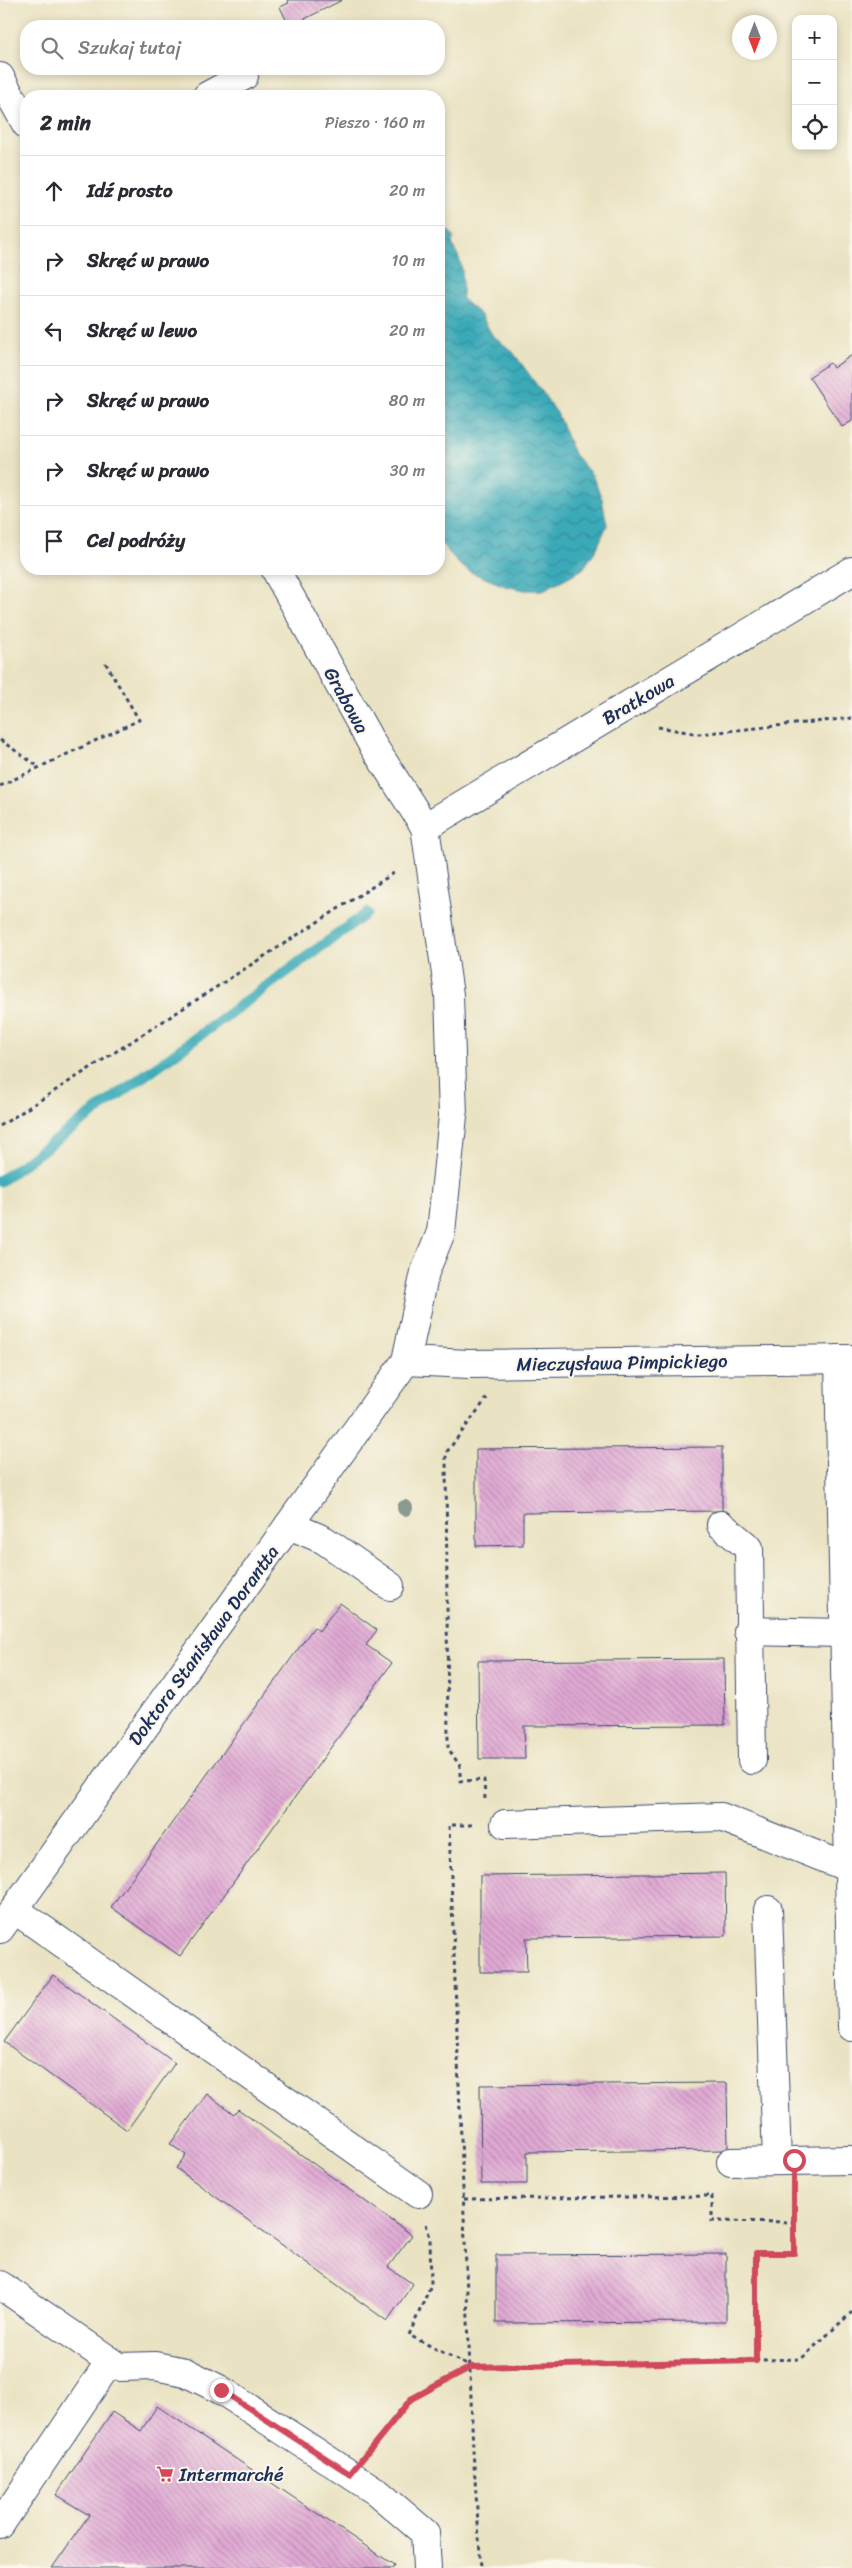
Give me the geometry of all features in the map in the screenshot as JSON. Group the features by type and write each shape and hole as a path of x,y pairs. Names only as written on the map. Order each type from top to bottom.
{"street":[{"path":"218,90 244,76"},
{"path":"0,77 20,113"},
{"name":"Bratkowa","path":"425,827 852,571"},
{"name":"Grabowa","path":"278,575 372,744 425,827"},
{"path":"406,1361 425,1272 441,1232 453,1116 449,995 425,827"},
{"name":"Mieczysława Pimpickiego","path":"406,1361 469,1364 845,1359 844,1633 852,2027"},
{"name":"Doktora Stanisława Dorantta","path":"7,1919 406,1361"},
{"path":"289,1525 324,1540 390,1586"},
{"path":"720,1525 749,1548 748,1631 752,1760"},
{"path":"748,1631 844,1633"},
{"path":"505,1824 720,1817 849,1868"},
{"path":"768,1910 785,2160"},
{"path":"7,1919 418,2194"},
{"path":"731,2162 852,2160"},
{"path":"0,2285 119,2367 155,2366 185,2372 221,2390 350,2474 377,2492 425,2533 427,2568"},
{"path":"0,2526 110,2361"}],"path":[{"path":"0,786 138,720 105,662"},
{"path":"606,718 699,734 852,718"},
{"path":"0,740 39,767"},
{"path":"0,1126 399,870"},
{"path":"485,1807 484,1780 460,1781 460,1766 448,1748 446,1453 491,1393"},
{"path":"476,1825 449,1825 473,2450 481,2568"},
{"path":"756,2361 756,2253 794,2253 794,2222 785,2160"},
{"path":"418,2194 430,2238 431,2285 409,2335 471,2367"},
{"path":"464,2199 712,2196 712,2221 794,2222"},
{"path":"350,2474 411,2399 471,2367 801,2359 852,2312"}],"water":[{"path":"445,228 454,237 452,244 459,258 462,270 462,299 481,315 492,335 513,352 557,413 574,454 592,475 602,499 607,525 597,548 583,569 543,590 525,590 505,586 470,572 459,564 445,548"}],"building":[{"path":"287,0 342,0 303,20 286,20 280,7 289,3"},
{"path":"852,355 852,421 842,427 809,377 830,363 833,368"},
{"path":"722,1447 722,1511 523,1513 523,1545 476,1546 476,1449"},
{"path":"340,1603 377,1630 366,1645 392,1663 180,1956 111,1907 314,1627 319,1631"},
{"path":"724,1659 725,1725 524,1726 525,1759 479,1759 478,1661"},
{"path":"725,1873 726,1936 526,1938 527,1972 480,1972 480,1876"},
{"path":"53,1975 175,2063 127,2130 4,2042"},
{"path":"727,2083 728,2150 527,2152 527,2184 481,2184 480,2085"},
{"path":"207,2094 234,2114 238,2109 412,2235 388,2267 413,2284 387,2321 176,2168 186,2155 170,2144"},
{"path":"726,2254 726,2322 496,2323 496,2255"},
{"name":"Intermarché","path":"157,2406 394,2565 392,2568 52,2568 89,2515 56,2495 112,2412 141,2431"}],"waterway":[{"path":"0,1181 367,913"}],"place":[{"name":"Intermarché","path":"165,2474"}],"route":[{"path":"221,2390 350,2474 411,2399 471,2367 756,2361 756,2253 794,2253 794,2160"}]}
